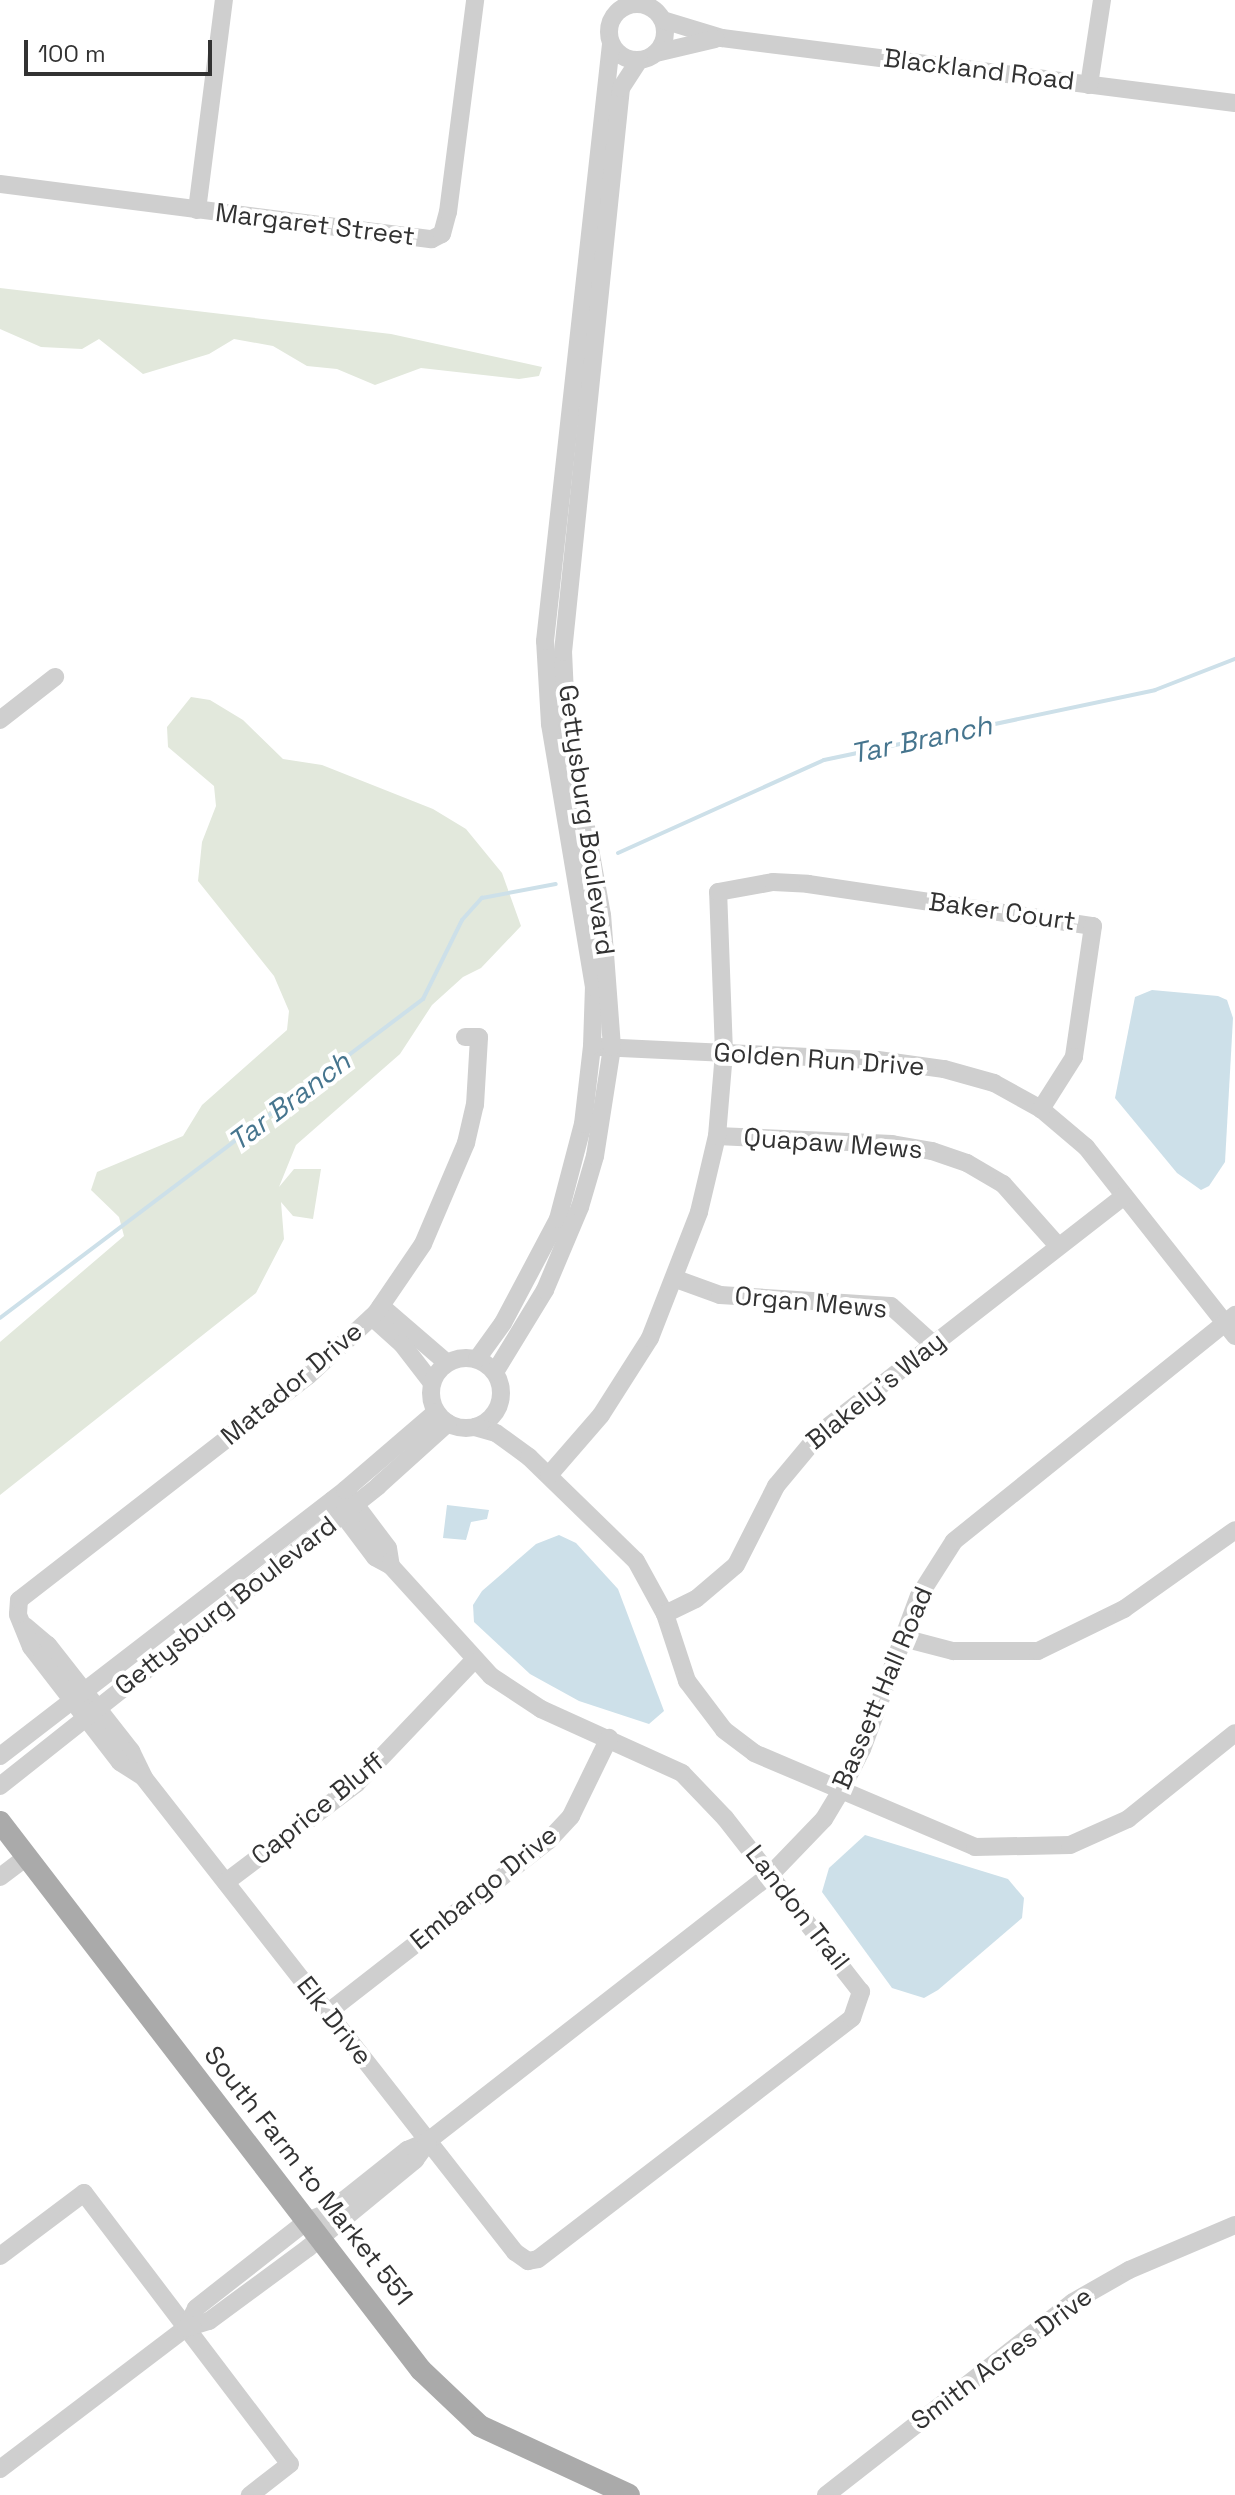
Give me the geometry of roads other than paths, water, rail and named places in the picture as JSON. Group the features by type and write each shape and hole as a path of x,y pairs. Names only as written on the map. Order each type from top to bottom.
{"main road":[{"name":"South Farm to Market 551","path":"0,1822 421,2370 464,2416 512,2444 629,2495"}],"street":[{"path":"197,210 224,0"},
{"name":"Margaret Street","path":"0,184 423,240 442,234 475,0"},
{"path":"1089,85 1102,0"},
{"path":"648,3 663,20 666,33 647,56 624,57 611,44 609,26 623,4 648,3"},
{"name":"Blackland Road","path":"663,20 722,38 1235,103"},
{"name":"Blackland Road","path":"647,56 722,38"},
{"name":"Gettysburg Boulevard","path":"477,1359 503,1323 558,1219 583,1124 592,1046 594,987 568,775 561,561 611,44"},
{"name":"Gettysburg Boulevard","path":"572,458 621,88 647,56"},
{"path":"0,720 55,677"},
{"name":"Gettysburg Boulevard","path":"495,1372 545,1290 580,1207 595,1156 612,1047 602,915 568,775"},
{"name":"Baker Court","path":"724,1053 718,892 773,882 808,884 1093,926 1074,1057 1041,1109"},
{"name":"Matador Drive","path":"78,1696 48,1645 25,1626 18,1614 24,1594 308,1376 376,1311 423,1244 466,1143 475,1105 479,1037 465,1037"},
{"name":"Golden Run Drive","path":"592,1046 944,1069 994,1083 1041,1109 1086,1147 1231,1325"},
{"path":"549,1475 601,1415 650,1338 676,1279 717,1136 724,1053"},
{"name":"Quapaw Mews","path":"717,1136 892,1144 932,1151 967,1163 1003,1184 1058,1246"},
{"name":"Blakely's Way","path":"665,1614 696,1599 736,1565 776,1486 813,1440 1124,1196"},
{"name":"Organ Mews","path":"676,1279 720,1295 891,1306 906,1315 933,1344"},
{"path":"376,1311 447,1363 477,1359 495,1372 501,1388 499,1405 490,1419 475,1427"},
{"path":"376,1311 432,1383 442,1417 496,1433 529,1457 636,1561 665,1614 687,1681 724,1730 754,1753 975,1847 1070,1845 1128,1819 1235,1733"},
{"name":"Bassett Hall Road","path":"0,2469 186,2328 196,2308 313,2229 329,2212 407,2150 428,2141 771,1874 824,1819 840,1792 919,1596 954,1541 1231,1325"},
{"path":"432,1383 447,1363"},
{"path":"499,1405 506,1424 529,1457"},
{"name":"Gettysburg Boulevard","path":"0,1786 442,1417"},
{"name":"Gettysburg Boulevard","path":"0,1756 343,1502"},
{"name":"Landon Trail","path":"343,1502 388,1548 391,1566 472,1662 541,1709 682,1773 771,1874 859,1987 859,2009 548,2253 528,2261"},
{"path":"903,1638 953,1651 1038,1651 1124,1609 1235,1530"},
{"name":"Caprice Bluff","path":"226,1882 356,1784 472,1662"},
{"name":"Elk Drive","path":"78,1696 120,1762 144,1778 515,2252 528,2261"},
{"name":"Embargo Drive","path":"327,2013 548,1841 571,1816 609,1738"},
{"path":"0,1877 27,1857"},
{"path":"0,2256 84,2193 290,2464 250,2495"},
{"name":"Smith Acres Drive","path":"826,2495 1073,2302 1143,2264 1235,2225"}],"waterway":[{"name":"Tar Branch","path":"618,853 824,760 1155,690 1235,659"},
{"name":"Tar Branch","path":"0,1318 423,999 462,920 482,898 556,884"}]}
